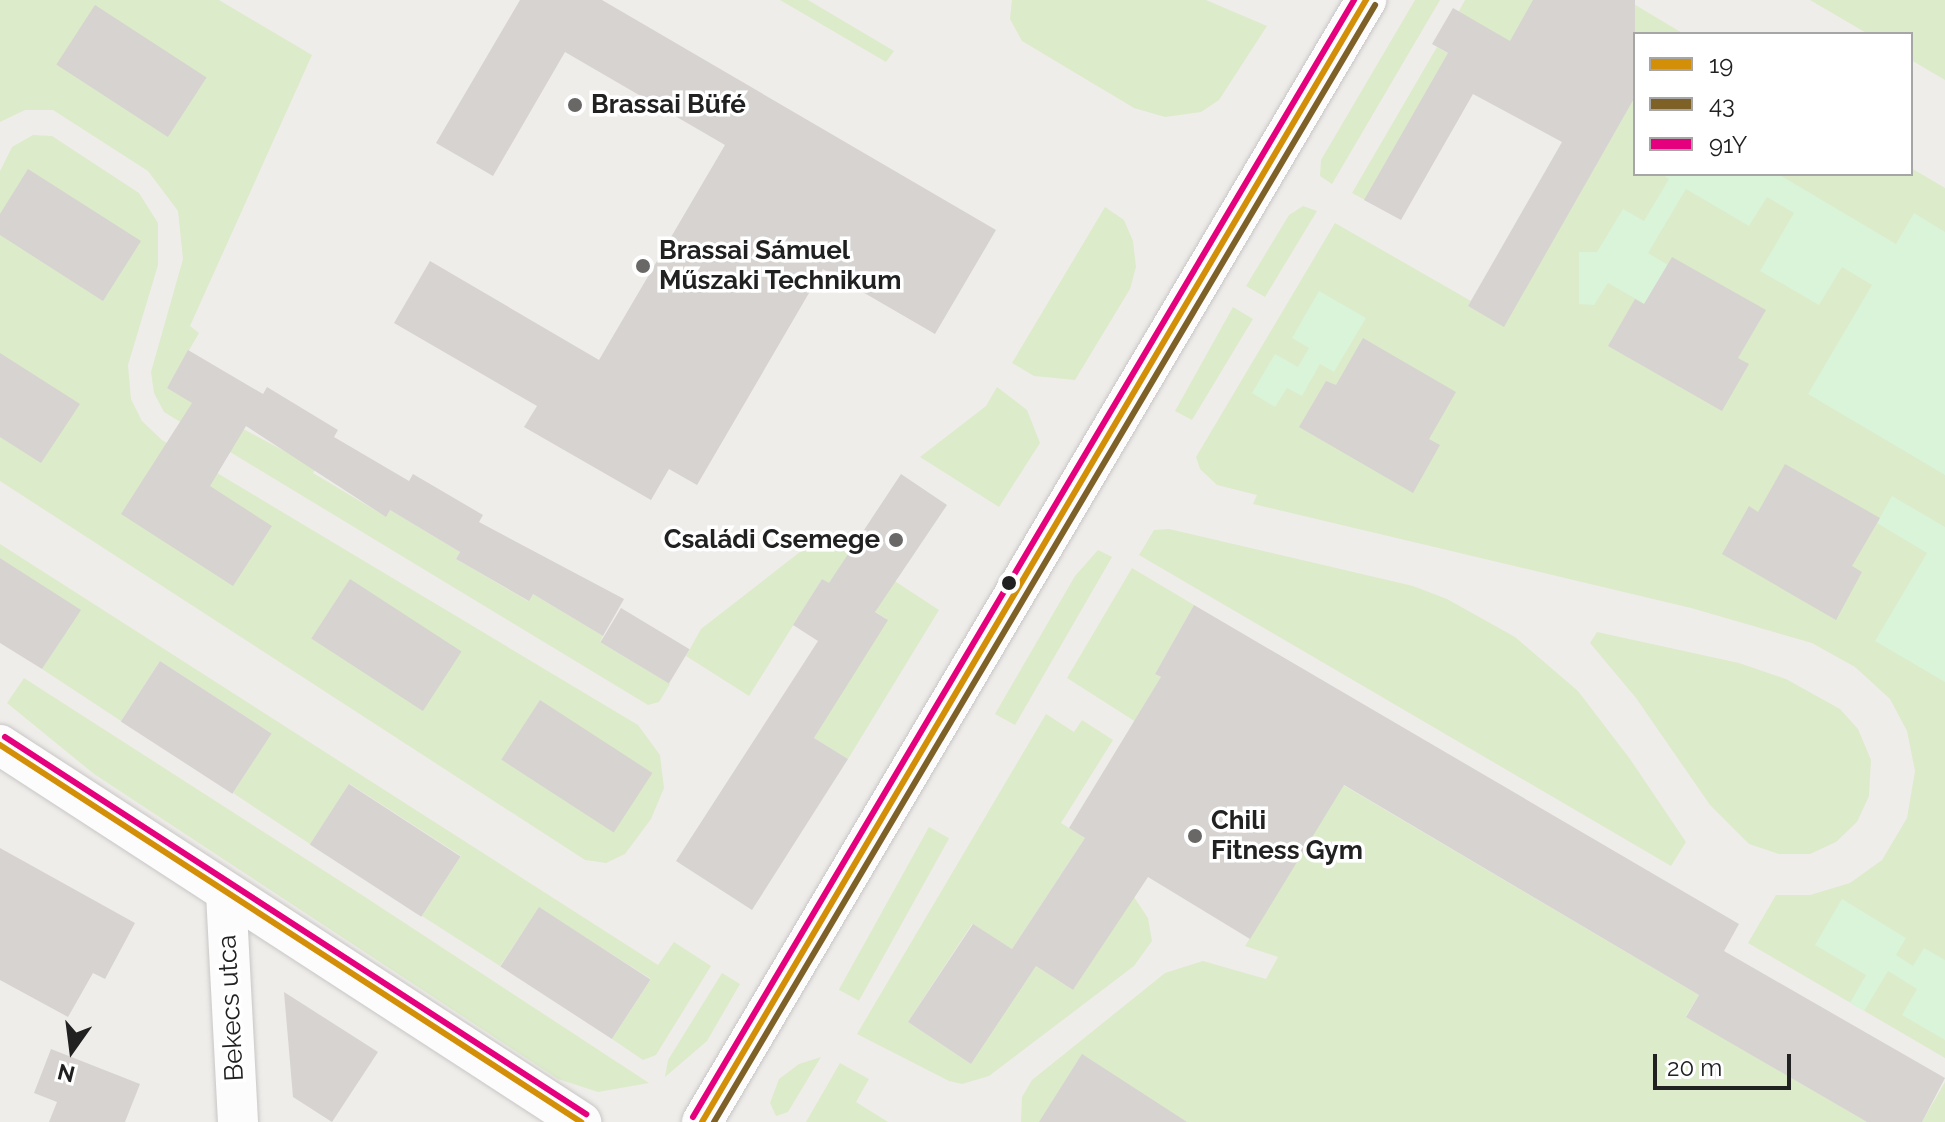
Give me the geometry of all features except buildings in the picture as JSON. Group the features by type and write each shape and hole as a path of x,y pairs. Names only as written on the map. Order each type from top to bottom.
{"street":[{"path":"702,1122 1366,0"},
{"path":"0,745 581,1122"},
{"name":"Bekecs utca","path":"226,893 238,1122"}],"green space":[{"path":"0,0 219,0 312,55 190,326 199,333 167,388 316,468 313,473 385,516 390,510 460,552 456,559 528,601 533,594 603,636 600,642 670,684 659,702 648,705 164,412 154,393 151,372 183,259 178,211 148,171 53,110 25,110 0,122"},
{"path":"780,0 808,0 894,51 886,62"},
{"path":"1012,0 1206,0 1267,26 1219,100 1201,112 1165,117 1134,108 1022,41 1010,19"},
{"path":"1415,0 1440,0 1332,184 1320,176 1321,160"},
{"path":"1465,0 1627,0 1681,32 1633,32 1633,35 1479,97 1475,90 1365,200 1352,193 1437,47 1463,62 1459,11"},
{"path":"1810,0 1945,0 1945,80 1913,61 1913,32 1865,32"},
{"path":"1633,100 1633,176 1913,176 1913,169 1945,188 1945,1058 1748,943 1776,895 1810,895 1850,883 1882,860 1907,818 1915,771 1907,731 1890,699 1855,667 1812,643 1691,608 1253,504 1257,495 1217,485 1200,469 1196,457 1335,223 1471,301 1468,306 1504,326"},
{"path":"33,135 52,136 139,193 158,223 158,265 128,365 131,399 142,421 162,440 638,725 660,755 664,788 651,819 625,854 606,863 585,860 0,481 0,171 12,147"},
{"path":"1665,176 1781,176 1896,244 1914,213 1945,232 1945,475 1808,394 1872,285 1842,267 1819,305 1760,271 1794,213 1767,197 1749,226 1686,189 1648,253 1668,265 1645,304 1608,283 1594,305 1579,304 1579,252 1597,252 1623,209 1644,221 1669,179"},
{"path":"1303,206 1317,211 1265,297 1246,286 1289,215"},
{"path":"1105,207 1124,220 1133,241 1136,267 1130,289 1075,380 1034,376 1012,363"},
{"path":"1319,291 1366,318 1334,372 1320,364 1302,396 1287,388 1275,407 1252,393 1275,354 1298,367 1309,348 1292,338"},
{"path":"1233,307 1253,319 1192,420 1175,411"},
{"path":"997,387 1027,410 1040,443 999,507 920,457 986,406"},
{"path":"1892,496 1945,527 1945,682 1875,641 1927,553 1877,523"},
{"path":"1169,529 1413,586 1447,599 1515,637 1578,691 1630,759 1686,842 1671,866 1139,555 1154,530"},
{"path":"823,534 939,610 848,759 814,738 887,619 822,579 749,696 686,656 701,629"},
{"path":"0,544 658,965 674,942 711,966 656,1055 643,1060 612,1039 651,979 539,908 500,966 422,916 461,856 350,784 310,844 233,793 271,733 160,661 121,721 42,669 80,610 0,558"},
{"path":"1098,550 1112,557 1015,725 995,714 1075,576"},
{"path":"1132,568 1194,605 1155,674 1699,995 1686,1016 1867,1122 1021,1122 1022,1097 1032,1080 1165,973 1203,961 1266,979 1278,957 1245,946 1313,835 1067,678"},
{"path":"1597,632 1739,663 1786,679 1840,709 1858,729 1871,760 1869,796 1857,822 1836,842 1810,854 1779,854 1749,844 1710,805 1636,698 1590,643"},
{"path":"24,678 649,1083 598,1092 558,1079 94,774 7,703"},
{"path":"1046,714 1074,732 1082,720 1113,740 1061,823 1085,838 1012,949 972,924 908,1022 971,1064 1036,966 1073,990 1134,897 1148,918 1152,941 1134,966 989,1076 962,1084 949,1081 857,1034"},
{"path":"929,827 949,838 859,1001 839,990"},
{"path":"1842,899 1906,938 1896,955 1913,966 1924,948 1945,960 1945,1040 1902,1015 1917,989 1888,971 1864,1011 1850,1003 1866,975 1815,945"},
{"path":"722,973 740,984 707,1041 665,1077 668,1060"},
{"path":"821,1057 788,1112 776,1116 770,1103 779,1079 799,1064"},
{"path":"840,1063 869,1079 856,1102 888,1122 806,1122"},
{"path":"1945,1082 1945,1122 1922,1122"}],"transit line":[{"name":"91Y","path":"693,1117 1354,0"},
{"name":"19","path":"702,1122 1366,0"},
{"name":"43","path":"714,1122 1375,5"},
{"name":"91Y","path":"5,737 586,1114"},
{"name":"19","path":"0,745 581,1122"}],"place":[{"name":"Brassai Büfé","path":"575,105"},
{"name":"Brassai Sámuel Műszaki Technikum","path":"643,266"},
{"name":"Családi Csemege","path":"896,540"},
{"name":"Chili Fitness Gym","path":"1195,836"}]}
